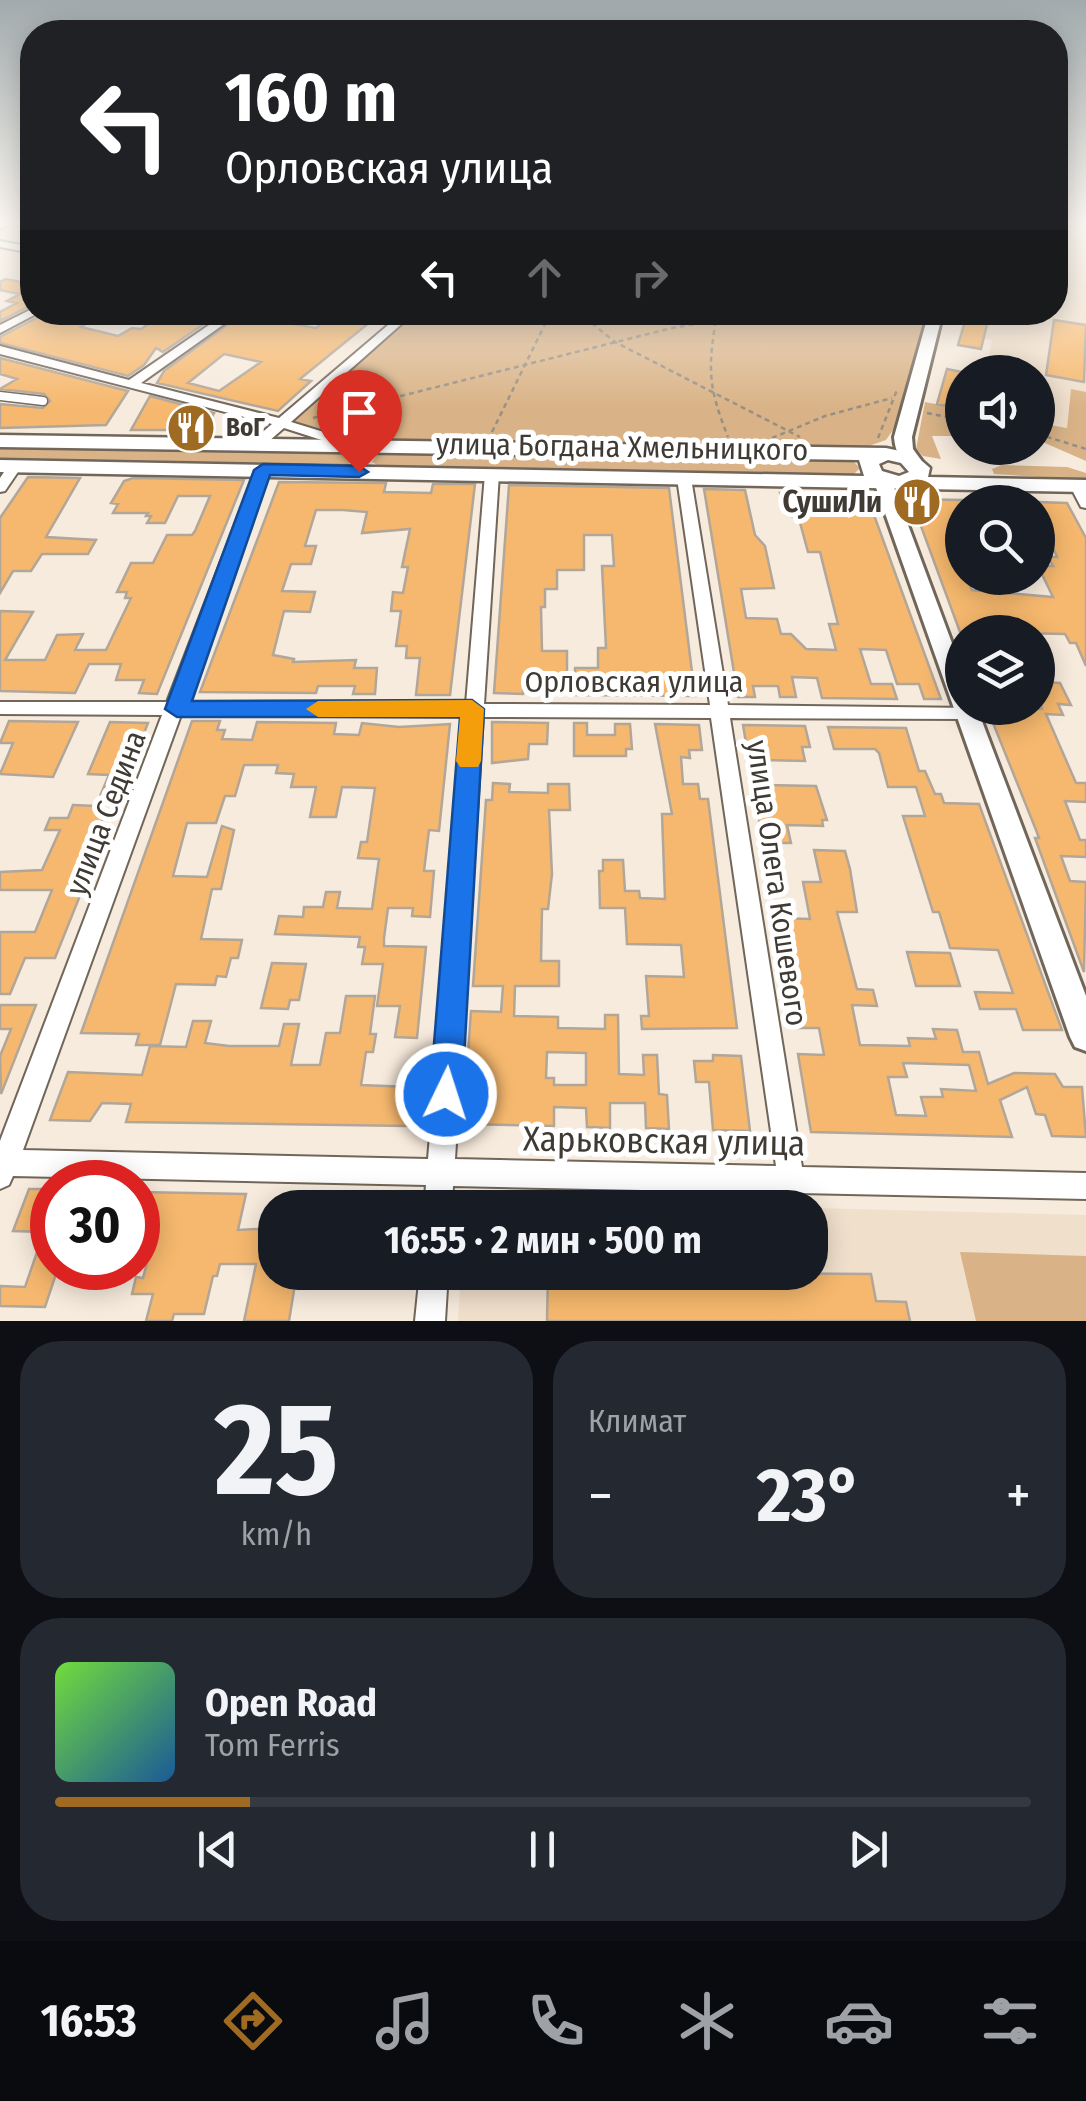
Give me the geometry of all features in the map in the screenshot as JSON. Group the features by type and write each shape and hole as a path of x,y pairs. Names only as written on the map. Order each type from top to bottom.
{"main road":[{"name":"улица Богдана Хмельницкого","path":"0,441 363,447 880,448 1002,484"},
{"path":"359,472 363,447"},
{"path":"880,448 868,468 891,482 912,480 920,474 912,460"},
{"name":"улица Богдана Хмельницкого","path":"8,466 1002,484 1083,492"}],"street":[{"path":"131,384 217,325"},
{"path":"256,445 286,424 396,325"},
{"path":"912,460 903,446 932,325"},
{"path":"0,350 363,447"},
{"path":"880,448 908,413"},
{"path":"0,488 8,466"},
{"name":"улица Седина","path":"2,1168 177,709 263,470"},
{"path":"439,1190 492,474"},
{"name":"улица Олега Кошевого","path":"684,478 791,1180"},
{"path":"891,482 945,646"},
{"name":"Орловская улица","path":"0,708 945,707"},
{"path":"972,725 1086,1038"},
{"name":"Харьковская улица","path":"2,1168 440,1171 1086,1186"},
{"path":"430,1321 433,1290"}],"lane":[{"path":"0,396 43,401"}],"path":[{"path":"489,439 545,325"},
{"path":"594,325 615,342 800,437"},
{"path":"286,424 692,325"},
{"path":"713,325 708,362 712,389 730,444"},
{"path":"880,448 900,380"},
{"path":"763,444 786,429 895,397"},
{"path":"927,413 945,417"},
{"path":"1055,440 1086,450"}],"shaded area":[{"path":"1068,285 1086,285 1086,392 1071,390 1067,428 1055,426 1055,355 989,355 992,340 959,334 962,325 1068,325"},
{"path":"401,325 924,325 893,430 886,440 863,448 349,440 294,423 295,417"},
{"path":"1071,389 1086,392 1086,461 1055,447 1055,426 1067,428"},
{"path":"925,402 945,406 945,436 932,436 941,459 923,456 916,449"},
{"path":"0,446 353,451 357,456 347,466 0,460"},
{"path":"379,452 850,458 860,468 853,475 840,476 379,466 372,462"},
{"path":"1002,465 1067,467 1086,473 1086,480 994,474 992,469"},
{"path":"828,1208 1086,1215 1086,1321 458,1321 460,1290 828,1290"},
{"path":"960,1252 1086,1256 1086,1321 976,1321"}],"building":[{"path":"0,285 20,285 20,294 0,290"},
{"path":"20,294 20,311 0,321 0,312 17,303 7,301"},
{"path":"23,325 84,325 81,327 118,336 147,325 202,325 163,352 156,348 144,365 128,376 0,343 0,337"},
{"path":"227,325 366,325 300,379 311,381 278,411 157,383 164,371","holes":["224,354 261,362 219,391 188,383"]},
{"path":"964,325 987,325 981,349 958,345"},
{"path":"1053,325 1086,325 1084,382 1055,377 1055,355 1049,355"},
{"path":"0,358 128,391 106,425 0,428 0,404 43,408 50,401 44,394 0,389 17,379 0,374"},
{"path":"945,376 945,406 937,404"},
{"path":"150,396 214,413 205,430 131,430"},
{"path":"28,477 80,478 46,537 96,540 88,554 42,554 31,571 13,571 0,593 0,518"},
{"path":"244,480 157,694 139,693 144,680 116,680 121,664 89,664 75,693 0,691 0,611 33,612 5,660 45,660 57,635 83,634 75,650 106,650 131,598 125,598 127,592 117,592 131,563 153,563 167,535 192,535 195,531 210,496 178,496 165,523 147,523 151,516 146,516 148,513 113,513 118,504 111,503 124,481"},
{"path":"279,482 386,483 384,492 431,493 433,484 475,484 450,695 416,695 420,658 406,658 407,646 396,646 401,611 391,611 393,592 403,593 408,567 402,567 410,529 362,533 367,512 343,510 316,510 305,546 316,546 311,564 291,564 282,591 315,592 310,612 284,611 273,655 294,659 293,662 356,660 354,668 377,668 375,694 353,694 355,686 318,686 316,693 200,692"},
{"path":"509,485 669,488 695,696 575,695 575,668 598,668 598,648 606,648 602,566 614,566 612,535 584,535 584,570 557,570 557,589 545,589 545,607 541,607 542,651 567,651 567,678 524,678 523,694 494,693"},
{"path":"704,489 745,490 755,535 765,546 774,588 741,589 746,618 777,619 781,634 791,634 806,649 836,650 829,624 838,624 820,552 808,552 799,519 785,514 780,493 866,493 941,699 924,699 919,684 897,684 886,650 860,649 871,684 892,684 897,699 822,698 817,678 792,677 796,697 780,697 778,686 753,686 755,697 738,697"},
{"path":"911,499 945,500 945,591"},
{"path":"1055,503 1067,503 1086,538 1086,666 1076,643 1070,643 1065,634 1055,634 1055,615 954,615 946,595 1053,597 1057,557"},
{"path":"1055,683 1060,683 1071,705 1058,704 1063,715 1055,715"},
{"path":"9,721 78,722 53,777 0,774 13,743 0,743"},
{"path":"192,721 220,721 217,730 225,730 222,739 252,740 257,722 336,723 334,734 359,735 362,723 399,727 450,724 439,831 429,830 424,871 434,871 430,917 412,916 413,908 388,908 384,938 384,946 426,947 417,1038 395,1037 400,1006 377,1006 383,964 362,964 365,947 358,947 360,937 275,934 279,916 303,917 304,907 323,907 326,892 340,892 337,908 372,909 379,859 358,858 361,842 367,842 375,788 342,787 336,817 310,817 316,787 291,787 294,774 276,773 278,765 244,765 235,796 225,796 216,823 187,823 173,876 207,877 222,826 234,830 221,889 212,889 201,939 242,940 238,958 231,958 226,977 217,976 215,985 176,984 160,1045 136,1045 139,1034 81,1033"},
{"path":"110,722 148,723 118,799 98,801 109,775 88,774"},
{"path":"492,722 548,723 547,744 529,744 528,759 492,763"},
{"path":"574,723 587,723 587,735 615,735 615,724 630,724 632,749 626,749 626,756 574,756"},
{"path":"655,724 699,725 702,750 689,750 690,758 681,757 683,784 698,784 700,799 708,799 737,1028 642,1029 641,1016 649,1016 646,976 684,977 681,945 627,944 625,908 600,908 599,871 603,871 603,860 623,860 625,891 639,891 640,898 665,899 662,814 672,814"},
{"path":"743,725 805,726 810,747 802,747 805,761 762,760 767,785 816,786 827,820 822,820 823,826 787,825 791,843 763,843"},
{"path":"994,725 1051,725 1076,783 1086,783 1086,802 1065,801 1080,840 1086,840 1086,857 1061,856 1070,881 1086,882 1084,972 1035,838 1039,838"},
{"path":"828,727 906,728 919,771 925,771 935,794 941,794 944,803 979,804 1062,1030 1023,1030 1016,1009 980,1009 975,992 1013,993 998,950 950,948 939,912 933,912 903,816 925,816 916,787 888,787 875,749 834,749"},
{"path":"493,783 510,784 509,792 548,793 548,784 569,784 570,810 549,810 552,874 548,909 542,909 541,961 559,961 559,986 515,986 514,1016 558,1017 558,1028 605,1029 605,1015 618,1015 619,1074 644,1075 643,1055 657,1055 659,1094 667,1095 669,1129 646,1128 645,1103 610,1103 610,1128 587,1127 586,1108 554,1107 554,1126 463,1124 471,1011 501,1012 503,986 473,986 486,800 492,800","holes":["547,1052 586,1053 586,1085 554,1085 554,1078 546,1078"]},
{"path":"73,805 97,806 103,817 93,843 101,843 55,958 25,958 10,994 0,994 0,932 35,932 52,890 0,890 0,872 42,870 60,830 45,830 50,818 68,818"},
{"path":"814,850 845,851 857,912 837,912 857,989 873,990 877,1006 852,1005 860,1045 910,1046 908,1038 936,1039 933,1029 957,1030 963,1052 979,1052 988,1084 1014,1073 1055,1074 1063,1087 1082,1087 1086,1137 1052,1136 1045,1115 1036,1114 1027,1087 1000,1100 1012,1137 811,1132 798,1054 824,1055 819,1028 794,1028 776,918 810,919 803,882 821,882","holes":["903,1063 969,1065 976,1091 941,1089 943,1097 921,1097 926,1116 896,1115 888,1077 907,1077"]},
{"path":"907,952 950,953 960,986 916,986"},
{"path":"272,963 306,964 299,1000 290,1000 288,1009 261,1008"},
{"path":"346,996 375,996 370,1034 376,1034 373,1052 366,1052 361,1085 410,1087 407,1126 126,1122 131,1104 102,1103 90,1121 50,1120 68,1072 142,1075 150,1046 186,1047 193,1021 211,1021 205,1043 229,1046 279,1046 284,1024 299,1024 291,1065 320,1065 326,1033 340,1033"},
{"path":"0,1005 36,1005 1,1094 0,1056 11,1029 0,1029"},
{"path":"713,1055 741,1056 750,1131 713,1130 709,1082 696,1082 694,1061 713,1061"},
{"path":"29,1189 30,1189 30,1232 13,1231"},
{"path":"160,1192 246,1194 238,1230 258,1229 258,1290 294,1290 289,1321 244,1321 256,1264 220,1264 217,1276 213,1276 204,1314 174,1314 172,1321 146,1321 153,1294 132,1294 133,1290 160,1290"},
{"path":"30,1273 30,1290 51,1290 45,1307 0,1306 0,1286 25,1287"},
{"path":"828,1274 871,1274 876,1301 906,1302 910,1321 547,1321 548,1290 828,1290"}],"slow traffic":[{"path":"318,709 472,709 469,761"}],"place":[{"name":"ВоГ","path":"191,428"},
{"name":"СушиЛи","path":"917,502"}],"route":[{"path":"359,472 263,470 177,709 472,709 446,1094"}]}
